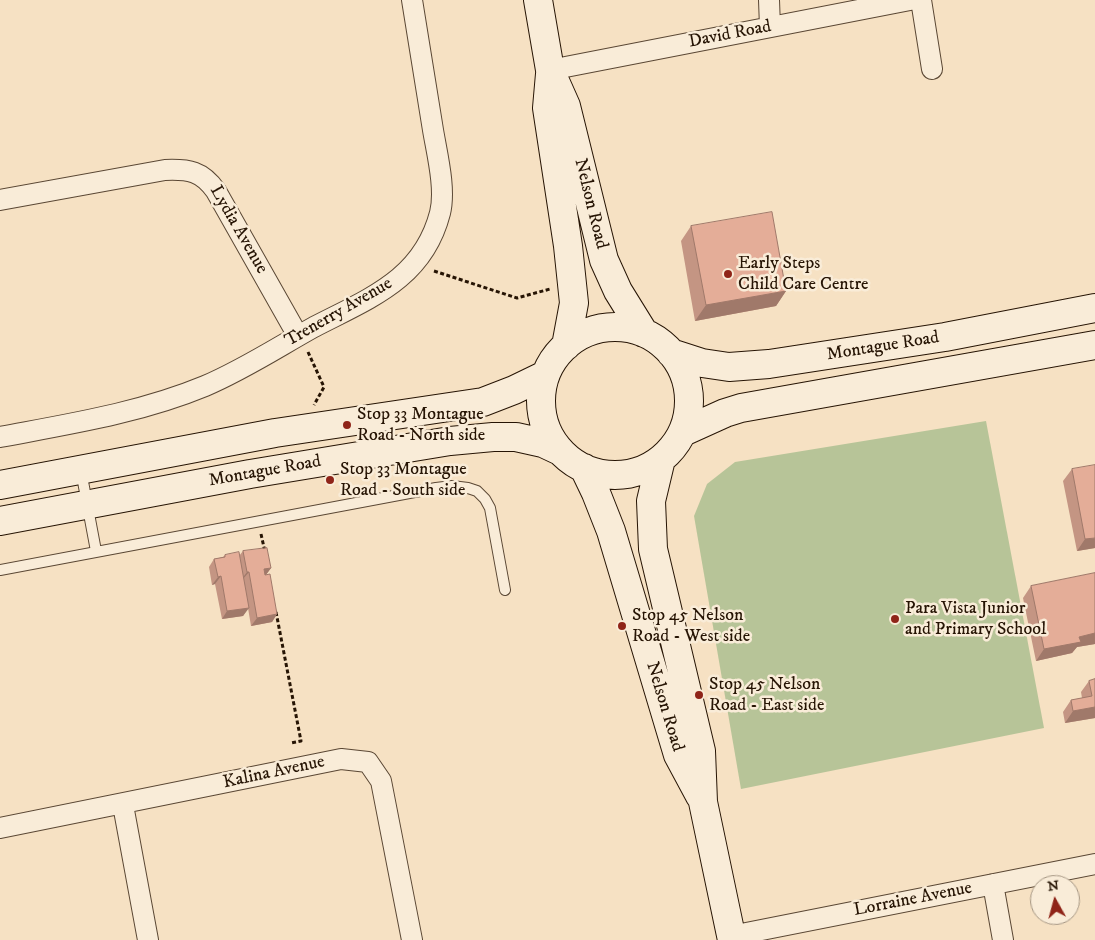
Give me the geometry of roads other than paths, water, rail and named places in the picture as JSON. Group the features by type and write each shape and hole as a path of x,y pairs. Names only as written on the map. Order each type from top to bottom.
{"main road":[{"name":"Nelson Road","path":"538,0 550,70 566,106 604,260 618,291 644,333"},
{"name":"Nelson Road","path":"550,70 547,108 568,246 574,303 566,346"},
{"name":"Montague Road","path":"671,353 702,363 729,367 769,364 945,337 1095,308"},
{"path":"603,329 631,329 644,333 659,342 680,362 688,384 690,409 683,432 670,452 643,470 623,474 603,474 584,468 560,451 550,436 541,410 541,392 545,375 557,354 566,346 590,332 603,329"},
{"name":"Montague Road","path":"683,432 724,413 741,408 1095,345"},
{"name":"Montague Road","path":"0,485 275,433 483,402 545,375"},
{"name":"Montague Road","path":"0,521 250,474 450,441 493,436 516,437 543,443 560,451"},
{"name":"Nelson Road","path":"661,459 651,501 653,549 701,751 703,802 732,938"},
{"name":"Nelson Road","path":"584,468 611,531 678,755 703,802"}],"street":[{"name":"Trenerry Avenue","path":"0,437 86,421 168,399 204,386 264,356 378,294 399,279 414,264 426,247 440,211 441,182 412,0"},
{"path":"769,0 770,27"},
{"name":"David Road","path":"550,70 910,0"},
{"path":"921,0 932,69"},
{"name":"Lydia Avenue","path":"0,200 165,170 179,169 200,174 209,181 216,191 298,336"},
{"name":"Kalina Avenue","path":"0,828 123,805 341,759 368,762 381,781 412,940"},
{"path":"123,805 148,940"},
{"name":"Lorraine Avenue","path":"732,938 1095,864"},
{"path":"993,884 1004,940"}],"lane":[{"path":"81,470 96,552"},
{"path":"0,570 382,497 452,486 476,491 485,499 490,508 505,590"}],"place":[{"name":"Early Steps Child Care Centre","path":"728,274"},
{"name":"Stop 33 Montague Road - North side","path":"347,425"},
{"name":"Stop 33 Montague Road - South side","path":"330,480"},
{"name":"Para Vista Junior and Primary School","path":"895,619"},
{"name":"Stop 45 Nelson Road - West side","path":"622,626"},
{"name":"Stop 45 Nelson Road - East side","path":"699,695"}]}
